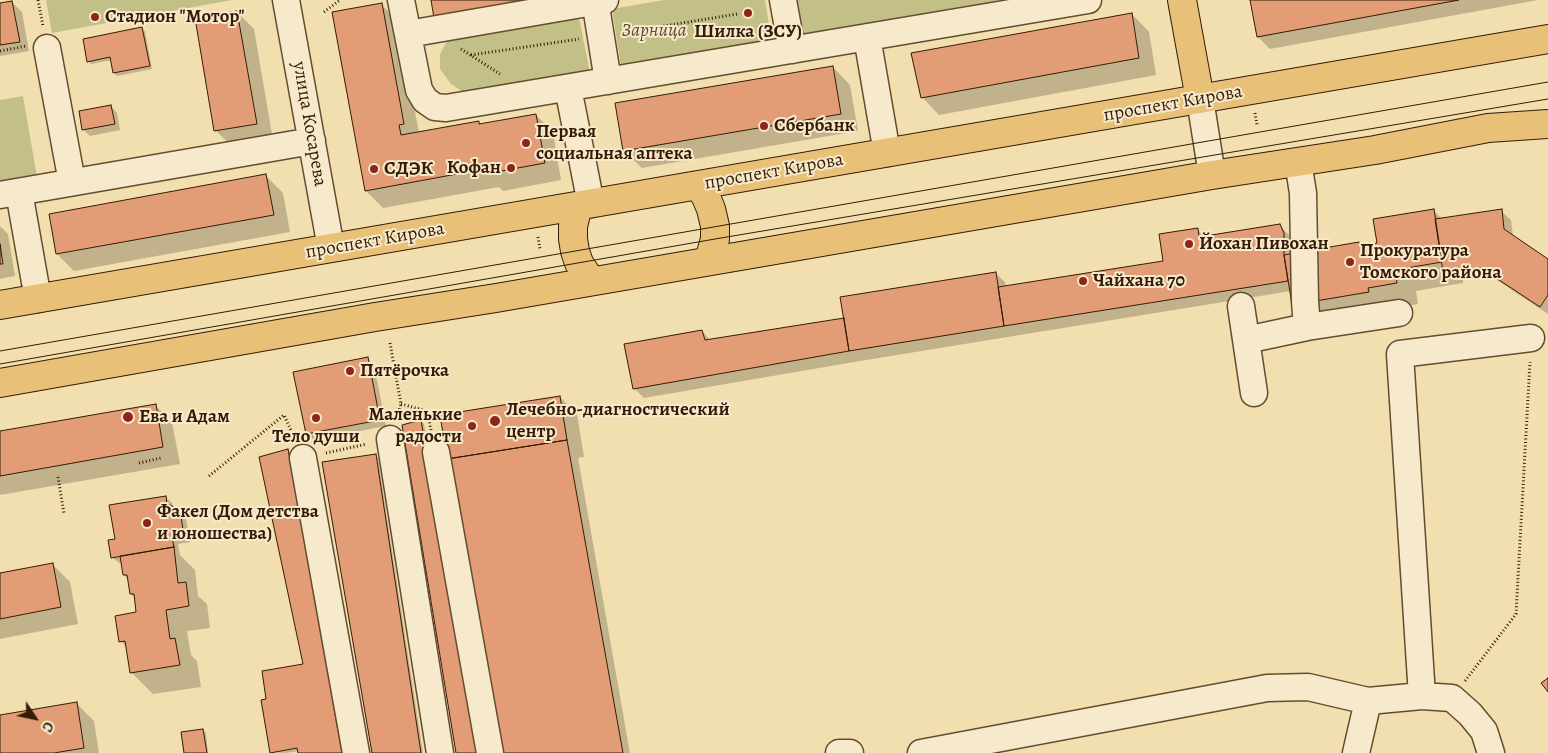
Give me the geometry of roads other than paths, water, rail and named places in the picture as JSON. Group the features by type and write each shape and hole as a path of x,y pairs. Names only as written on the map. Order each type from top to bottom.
{"main road":[{"path":"1182,0 1200,100"},
{"name":"проспект Кирова","path":"0,305 1548,39"},
{"path":"0,383 375,317 1212,175 1375,150 1488,128 1548,124"},
{"path":"698,185 711,209 715,226 709,261"},
{"path":"584,205 573,226 575,251 579,263 591,281"}],"street":[{"name":"улица Косарева","path":"286,0 331,248"},
{"path":"402,0 420,32 419,90 425,100 434,106 446,108 1088,0"},
{"path":"783,0 792,50"},
{"path":"420,32 598,1 600,36 608,81"},
{"path":"867,37 887,153"},
{"path":"47,48 72,182"},
{"path":"568,88 584,205"},
{"path":"1200,100 1212,175"},
{"path":"38,298 10,193 312,141"},
{"path":"1298,162 1303,193 1304,301 1307,327"},
{"path":"1241,306 1254,392"},
{"path":"1246,340 1307,327 1399,312"},
{"path":"1422,696 1400,354 1531,338"},
{"path":"390,439 440,753"},
{"path":"436,452 490,753"},
{"path":"303,458 356,753"},
{"path":"921,753 1267,688 1308,687 1368,701 1422,696 1452,698 1470,714 1484,732 1491,753"},
{"path":"1356,753 1368,701"},
{"path":"839,753 850,753"}],"tram line":[{"path":"0,351 1548,82"},
{"path":"0,364 715,239 1548,99"}],"place":[{"name":"Шилка (ЗСУ)","path":"748,13"},
{"name":"Стадион \"Мотор\"","path":"95,17"},
{"name":"Сбербанк","path":"764,126"},
{"name":"Первая социальная аптека","path":"526,143"},
{"name":"Кофан","path":"511,168"},
{"name":"СДЭК","path":"374,169"},
{"name":"Йохан Пивохан","path":"1189,244"},
{"name":"Прокуратура Томского района","path":"1350,262"},
{"name":"Чайхана 70","path":"1083,281"},
{"name":"Пятёрочка","path":"350,371"},
{"name":"Ева и Адам","path":"128,417"},
{"name":"Тело души","path":"316,418"},
{"name":"Лечебно-диагностический центр","path":"495,421"},
{"name":"Маленькие радости","path":"472,426"},
{"name":"Факел (Дом детства и юношества)","path":"147,523"}],"park label":[{"name":"Зарница","path":"654,31"}]}
